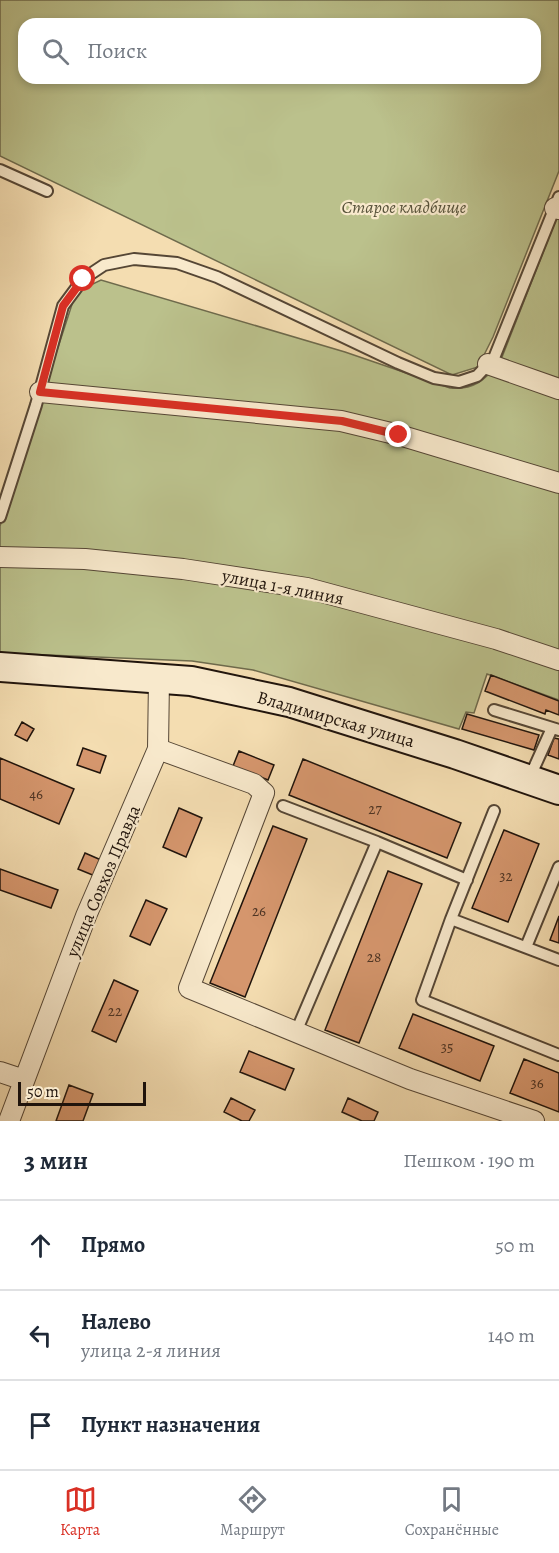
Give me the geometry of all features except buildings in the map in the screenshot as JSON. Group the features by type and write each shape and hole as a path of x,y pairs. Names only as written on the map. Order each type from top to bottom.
{"street":[{"path":"488,364 559,389"},
{"path":"40,392 342,421 399,435 559,483"},
{"name":"улица 1-я линия","path":"0,557 86,560 183,569 307,588 496,639 559,660"},
{"name":"Владимирская улица","path":"0,667 191,681 290,702 559,790"},
{"name":"улица Совхоз Правда","path":"9,1121 87,916 158,749 159,679"},
{"path":"158,749 254,784 264,793 189,988 410,1079 534,1121"},
{"path":"0,1072 24,1080"}],"lane":[{"path":"0,170 47,191"},
{"path":"0,517 40,392 63,306 83,279 104,265 135,259 177,263 217,277 434,378 459,382 477,376 494,358 558,205"},
{"path":"494,710 555,729 529,780"},
{"path":"284,806 467,880"},
{"path":"494,811 422,1000 559,1055"},
{"path":"296,1032 377,842"},
{"path":"526,947 559,867"},
{"path":"451,919 559,960"}],"green space":[{"name":"Старое кладбище","path":"0,0 559,0 559,171 493,337 478,367 452,375 0,156"},
{"path":"559,212 559,700 487,674 474,713 466,712 459,729 253,670 192,661 0,653 0,526 76,292 101,280 345,352 450,388 466,387 484,379 500,362"}],"route":[{"path":"83,279 63,306 40,392 342,421 399,435"}]}
